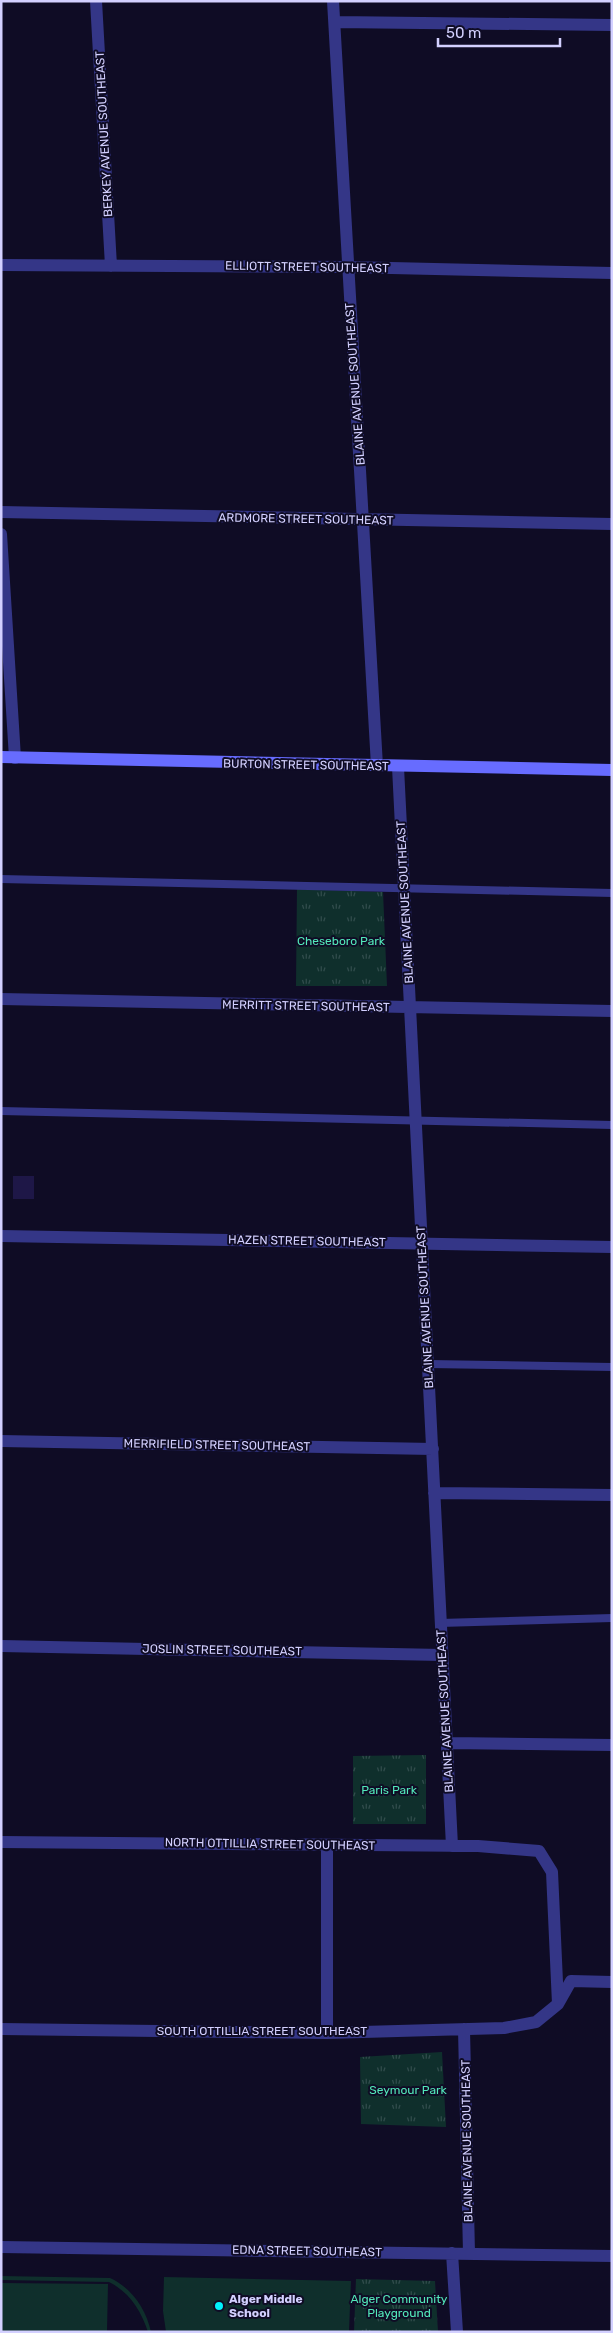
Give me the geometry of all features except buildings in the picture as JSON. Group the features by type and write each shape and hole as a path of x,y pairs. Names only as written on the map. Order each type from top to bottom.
{"main road":[{"name":"BURTON STREET SOUTHEAST","path":"1,757 398,767 612,770"}],"street":[{"name":"BERKEY AVENUE SOUTHEAST","path":"96,1 111,266"},
{"name":"BLAINE AVENUE SOUTHEAST","path":"333,1 377,766"},
{"path":"335,22 612,25"},
{"name":"ELLIOTT STREET SOUTHEAST","path":"1,265 348,267 612,273"},
{"name":"ARDMORE STREET SOUTHEAST","path":"1,512 612,524"},
{"path":"1,534 15,758"},
{"name":"BLAINE AVENUE SOUTHEAST","path":"398,767 452,1846"},
{"name":"MERRITT STREET SOUTHEAST","path":"1,999 612,1011"},
{"name":"HAZEN STREET SOUTHEAST","path":"1,1236 612,1247"},
{"name":"MERRIFIELD STREET SOUTHEAST","path":"1,1441 433,1449"},
{"path":"434,1493 612,1495"},
{"name":"JOSLIN STREET SOUTHEAST","path":"1,1646 442,1655"},
{"path":"448,1743 612,1745"},
{"name":"NORTH OTTILLIA STREET SOUTHEAST","path":"1,1842 452,1846 517,1848 540,1851 552,1872 558,2004"},
{"path":"327,1845 327,2033"},
{"path":"558,2004 571,1981 612,1982"},
{"name":"SOUTH OTTILLIA STREET SOUTHEAST","path":"1,2029 327,2033 464,2029 523,2026 536,2022 558,2004"},
{"name":"BLAINE AVENUE SOUTHEAST","path":"464,2029 469,2253"},
{"name":"EDNA STREET SOUTHEAST","path":"1,2247 612,2256"},
{"path":"452,2253 457,2332"}],"lane":[{"path":"1,879 612,893"},
{"path":"1,1111 612,1125"},
{"path":"428,1364 612,1368"},
{"path":"440,1623 612,1618"}],"green space":[{"name":"Cheseboro Park","path":"297,889 383,892 387,986 296,986"},
{"name":"Paris Park","path":"426,1755 426,1824 353,1824 353,1756"},
{"name":"Seymour Park","path":"442,2052 446,2127 361,2124 360,2057"},
{"path":"1,2276 110,2278 125,2287 137,2300 146,2315 151,2332 148,2332 142,2316 128,2296 109,2282 1,2280"},
{"path":"164,2277 351,2281 349,2332 166,2332 163,2311"},
{"name":"Alger Community Playground","path":"356,2279 435,2281 438,2332 354,2332"},
{"path":"1,2283 108,2284 107,2332 1,2332"}],"place":[{"name":"Alger Middle School","path":"219,2306"}]}
